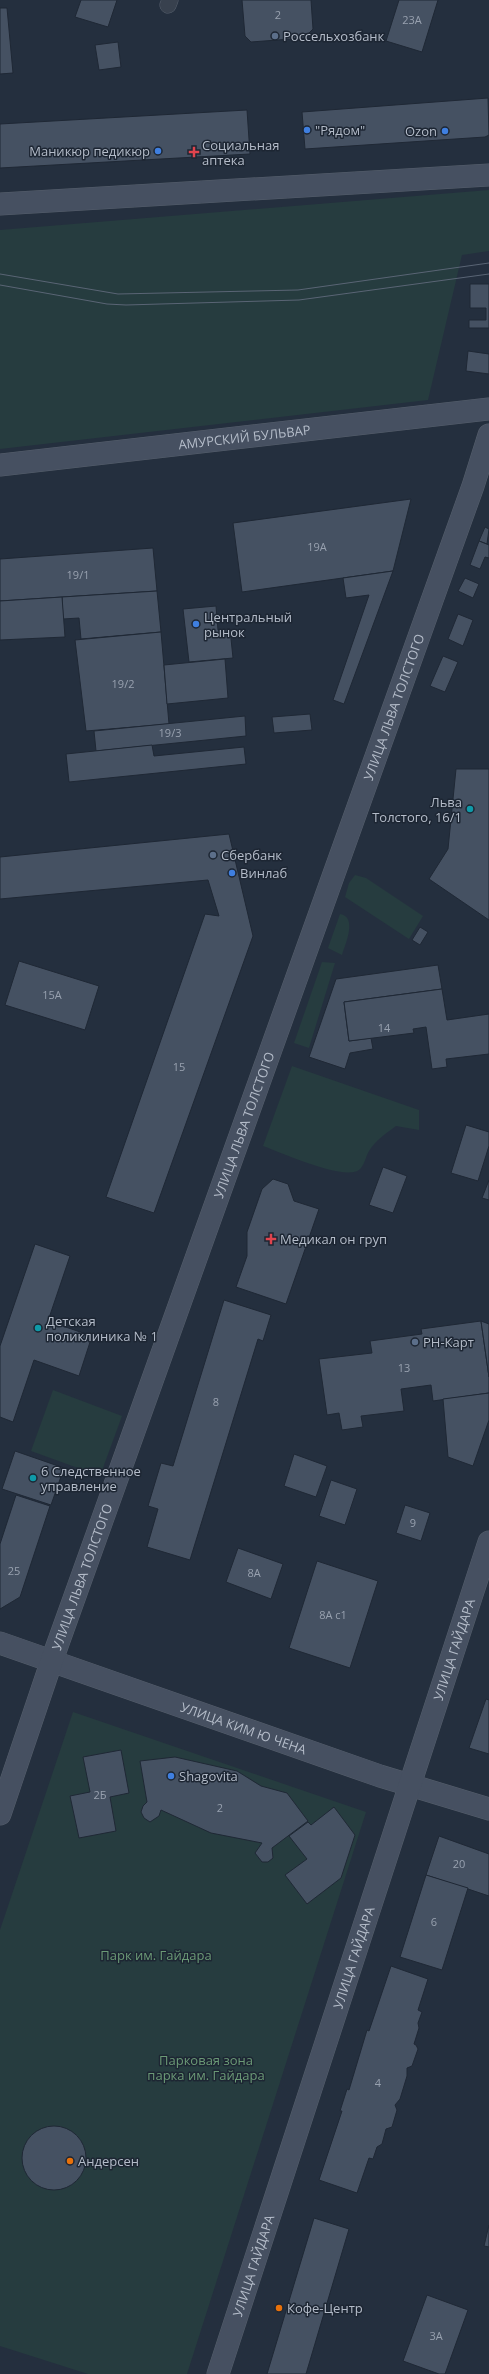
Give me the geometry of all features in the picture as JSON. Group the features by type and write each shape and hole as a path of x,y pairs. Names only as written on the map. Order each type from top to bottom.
{"street":[{"path":"0,204 489,175"},
{"name":"АМУРСКИЙ БУЛЬВАР","path":"0,465 489,409"},
{"name":"УЛИЦА ЛЬВА ТОЛСТОГО","path":"0,1814 52,1660 470,494 489,435"},
{"name":"УЛИЦА ГАЙДАРА","path":"218,2374 489,1542"},
{"name":"УЛИЦА КИМ Ю ЧЕНА","path":"0,1643 409,1785 489,1809"}],"green space":[{"path":"489,190 489,251 462,255 428,400 0,449 0,230"},
{"path":"355,875 366,878 423,916 409,939 345,897 349,883"},
{"path":"340,914 345,916 348,920 349,926 349,932 342,955 328,948"},
{"path":"322,962 335,963 309,1048 294,1043"},
{"path":"292,1066 419,1110 419,1130 396,1126 381,1137 369,1151 361,1168 354,1172 330,1170 263,1146"},
{"path":"53,1390 122,1416 100,1476 31,1451"},
{"name":"Парк им. Гайдара","path":"73,1712 366,1812 187,2374 88,2374 0,2346 0,1930"}],"building":[{"path":"81,0 117,0 108,27 75,17"},
{"path":"242,0 311,0 313,29 304,38 251,42 245,36"},
{"path":"399,0 438,0 422,52 386,41"},
{"path":"0,8 7,8 13,73 0,74"},
{"path":"118,42 121,67 99,70 95,45"},
{"path":"488,98 489,135 485,137 305,149 302,112"},
{"path":"247,110 250,154 0,168 0,124"},
{"path":"470,284 489,284 489,328 469,328 469,320 486,320 486,308 470,308"},
{"path":"468,351 489,354 489,374 466,371"},
{"path":"411,499 393,571 242,592 233,523"},
{"path":"485,527 489,529 487,544 479,541"},
{"path":"479,541 489,545 489,558 485,557 480,569 470,565"},
{"path":"153,548 157,591 0,601 0,559"},
{"path":"393,571 344,704 333,700 369,595 346,598 343,578"},
{"path":"465,578 479,584 473,598 458,591"},
{"path":"157,591 161,632 81,639 79,618 63,619 62,597"},
{"path":"62,597 65,637 0,640 0,601"},
{"path":"216,606 218,630 230,629 233,658 189,662 183,609"},
{"path":"458,614 473,620 463,646 448,639"},
{"path":"161,632 169,724 86,731 75,640"},
{"path":"443,656 458,662 445,692 430,686"},
{"path":"225,659 228,698 167,704 164,665"},
{"path":"310,714 312,730 274,733 272,717"},
{"path":"245,716 246,736 96,751 94,731"},
{"path":"152,745 154,756 244,747 246,764 69,782 66,754"},
{"name":"Льва Толстого, 16/1","path":"456,769 489,769 489,920 429,879 448,849"},
{"path":"229,834 253,936 154,1213 106,1197 205,914 219,916 208,880 0,899 0,857"},
{"path":"420,927 428,932 420,945 412,940"},
{"path":"19,961 99,986 85,1030 5,1005"},
{"path":"438,965 442,989 344,1002 349,1041 371,1038 373,1049 350,1053 345,1069 309,1057 336,979"},
{"path":"442,989 447,1020 489,1014 489,1054 446,1059 447,1067 432,1069 426,1027 413,1029 414,1033 349,1041 344,1002"},
{"path":"466,1125 489,1132 489,1146 478,1181 451,1173"},
{"path":"383,1167 407,1176 393,1213 369,1205"},
{"path":"273,1179 288,1184 294,1201 319,1209 286,1304 236,1287 247,1256 247,1232 262,1189"},
{"path":"489,1180 489,1200 482,1198"},
{"name":"Детская поликлиника № 1","path":"35,1244 70,1256 48,1321 92,1336 79,1376 34,1360 13,1422 0,1417 0,1346"},
{"path":"224,1300 271,1315 263,1341 258,1339 190,1560 147,1547 158,1509 148,1506 161,1463 173,1466"},
{"path":"481,1321 489,1377 489,1393 433,1401 431,1385 401,1389 404,1411 361,1416 363,1427 342,1430 339,1413 327,1415 319,1359 372,1353 370,1341 422,1334 421,1329"},
{"path":"481,1321 489,1324 489,1377"},
{"path":"489,1393 489,1420 473,1466 448,1457 443,1399"},
{"name":"6 Следственное управление","path":"15,1451 64,1468 51,1505 2,1489"},
{"path":"294,1454 327,1466 316,1497 284,1486"},
{"path":"331,1480 357,1489 345,1525 319,1516"},
{"path":"16,1495 50,1506 20,1597 0,1609 0,1544"},
{"path":"405,1505 430,1513 421,1541 396,1533"},
{"path":"238,1548 283,1564 271,1599 226,1582"},
{"path":"317,1561 378,1581 350,1668 289,1648"},
{"path":"486,1699 489,1700 489,1754 469,1748"},
{"path":"121,1750 129,1793 110,1797 116,1831 79,1838 70,1796 90,1792 83,1757"},
{"path":"175,1757 237,1771 261,1786 287,1793 308,1821 272,1848 273,1858 268,1862 262,1862 255,1853 262,1843 211,1833 161,1810 159,1816 150,1822 144,1818 141,1812 143,1806 147,1802 140,1761"},
{"path":"334,1807 355,1835 341,1878 307,1904 285,1875 307,1859 289,1836 308,1822 311,1825"},
{"path":"439,1836 489,1854 489,1896 426,1875"},
{"path":"426,1875 468,1888 442,1970 400,1957"},
{"path":"391,1966 428,1979 418,2010 422,2012 418,2023 419,2028 414,2044 418,2049 412,2066 407,2068 407,2076 400,2099 395,2105 397,2110 392,2127 386,2129 382,2144 377,2147 373,2159 369,2158 357,2193 319,2180 342,2111 340,2111 347,2089 349,2090 367,2030 369,2031"},
{"path":"54,2126 72,2132 80,2140 86,2158 80,2176 72,2184 54,2190 36,2184 28,2176 22,2158 28,2140 36,2132"},
{"path":"314,2218 349,2229 306,2374 267,2374"},
{"path":"489,2225 489,2247 484,2246"},
{"path":"427,2295 468,2310 445,2374 439,2374 403,2361"}],"tram line":[{"path":"0,274 118,294 298,290 489,263"},
{"path":"0,285 107,304 126,305 299,300 489,274"}],"place":[{"name":"Россельхозбанк","path":"275,36"},
{"name":"\"Рядом\"","path":"307,130"},
{"name":"Ozon","path":"445,131"},
{"name":"Маникюр педикюр","path":"158,151"},
{"name":"Социальная аптека","path":"194,152"},
{"name":"Центральный рынок","path":"196,624"},
{"name":"Льва Толстого, 16/1","path":"470,809"},
{"name":"Сбербанк","path":"213,855"},
{"name":"Винлаб","path":"232,873"},
{"name":"Медикал он груп","path":"271,1239"},
{"name":"Детская поликлиника № 1","path":"38,1328"},
{"name":"РН-Карт","path":"415,1342"},
{"name":"6 Следственное управление","path":"33,1478"},
{"name":"Shagovita","path":"171,1776"},
{"name":"Андерсен","path":"70,2161"},
{"name":"Кофе-Центр","path":"279,2308"}],"park label":[{"name":"Парковая зона парка им. Гайдара","path":"206,2068"}]}
